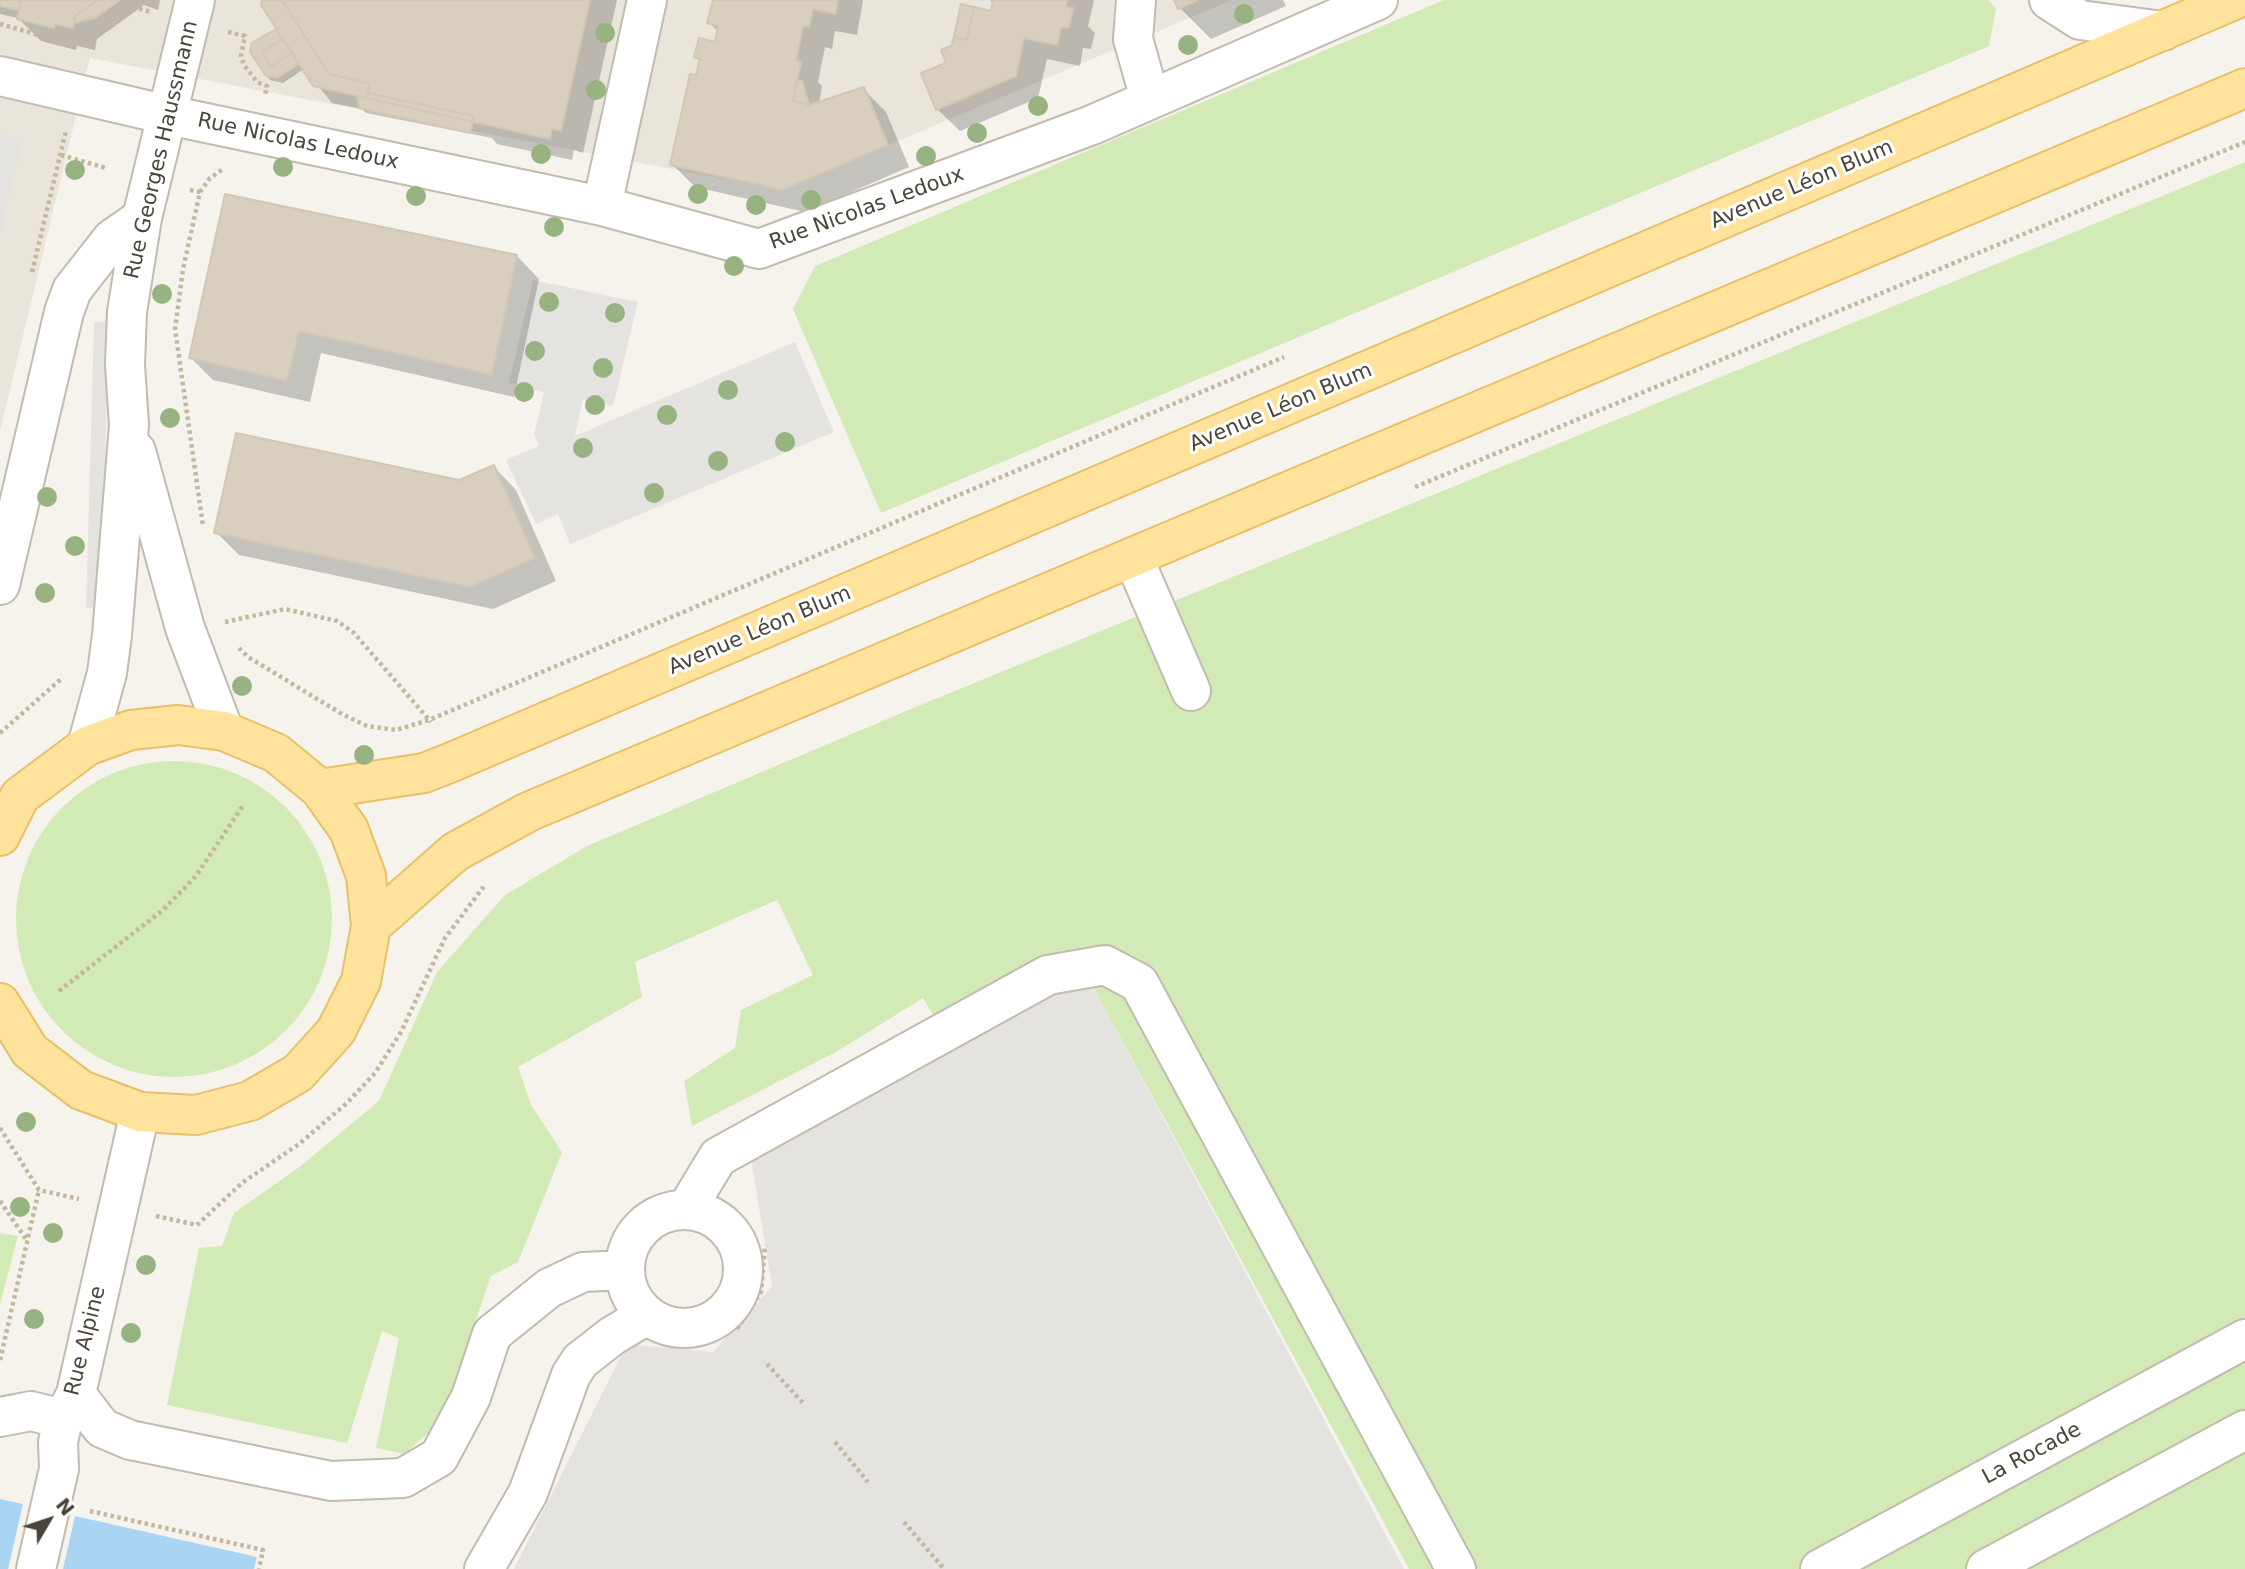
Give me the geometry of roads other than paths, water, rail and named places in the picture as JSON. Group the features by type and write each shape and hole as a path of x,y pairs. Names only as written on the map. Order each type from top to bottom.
{"main road":[{"name":"Avenue Léon Blum","path":"320,789 424,774 2234,0"},
{"path":"371,926 455,852 528,812 2245,88"},
{"path":"0,836 10,798 87,746 131,730 177,724 224,731 276,753 320,789 349,830 366,876 371,926 362,981 337,1031 298,1073 250,1101 195,1115 140,1112 80,1090 30,1051 0,1003"}],"street":[{"name":"Rue Georges Haussmann","path":"87,746 107,673 129,425 125,365 127,312 142,218 195,0"},
{"path":"602,206 648,0"},
{"path":"1136,0 1133,39 1150,99"},
{"name":"Rue Nicolas Ledoux","path":"0,76 168,115 602,206 759,249 1092,125 1378,0"},
{"path":"2049,0 2080,20 2163,31"},
{"path":"0,585 64,312 72,290 112,239 142,218"},
{"name":"Rue Georges Haussmann","path":"129,425 185,628 224,731"},
{"path":"1133,557 1191,691"},
{"path":"687,1210 718,1157 1048,975 1105,965 1139,983 1456,1569"},
{"name":"Rue Alpine","path":"36,1569 59,1469 58,1442 140,1112"},
{"path":"687,1210 707,1214 729,1230 739,1244 744,1264 743,1284 732,1306 716,1320 699,1327 677,1329 647,1315 633,1300 625,1270 628,1250 638,1232 654,1218 673,1211 687,1210"},
{"path":"0,1417 69,1406 102,1428 130,1440 331,1482 402,1478 439,1457 471,1397 492,1334 549,1287 583,1272 625,1270"},
{"path":"484,1569 528,1493 571,1375 580,1361 612,1336 647,1315"},
{"name":"La Rocade","path":"1820,1569 2245,1339"},
{"path":"1986,1569 2245,1430"}],"water":[{"path":"0,1499 23,1504 8,1569 0,1569"},
{"path":"75,1516 257,1557 254,1569 63,1569"}]}
